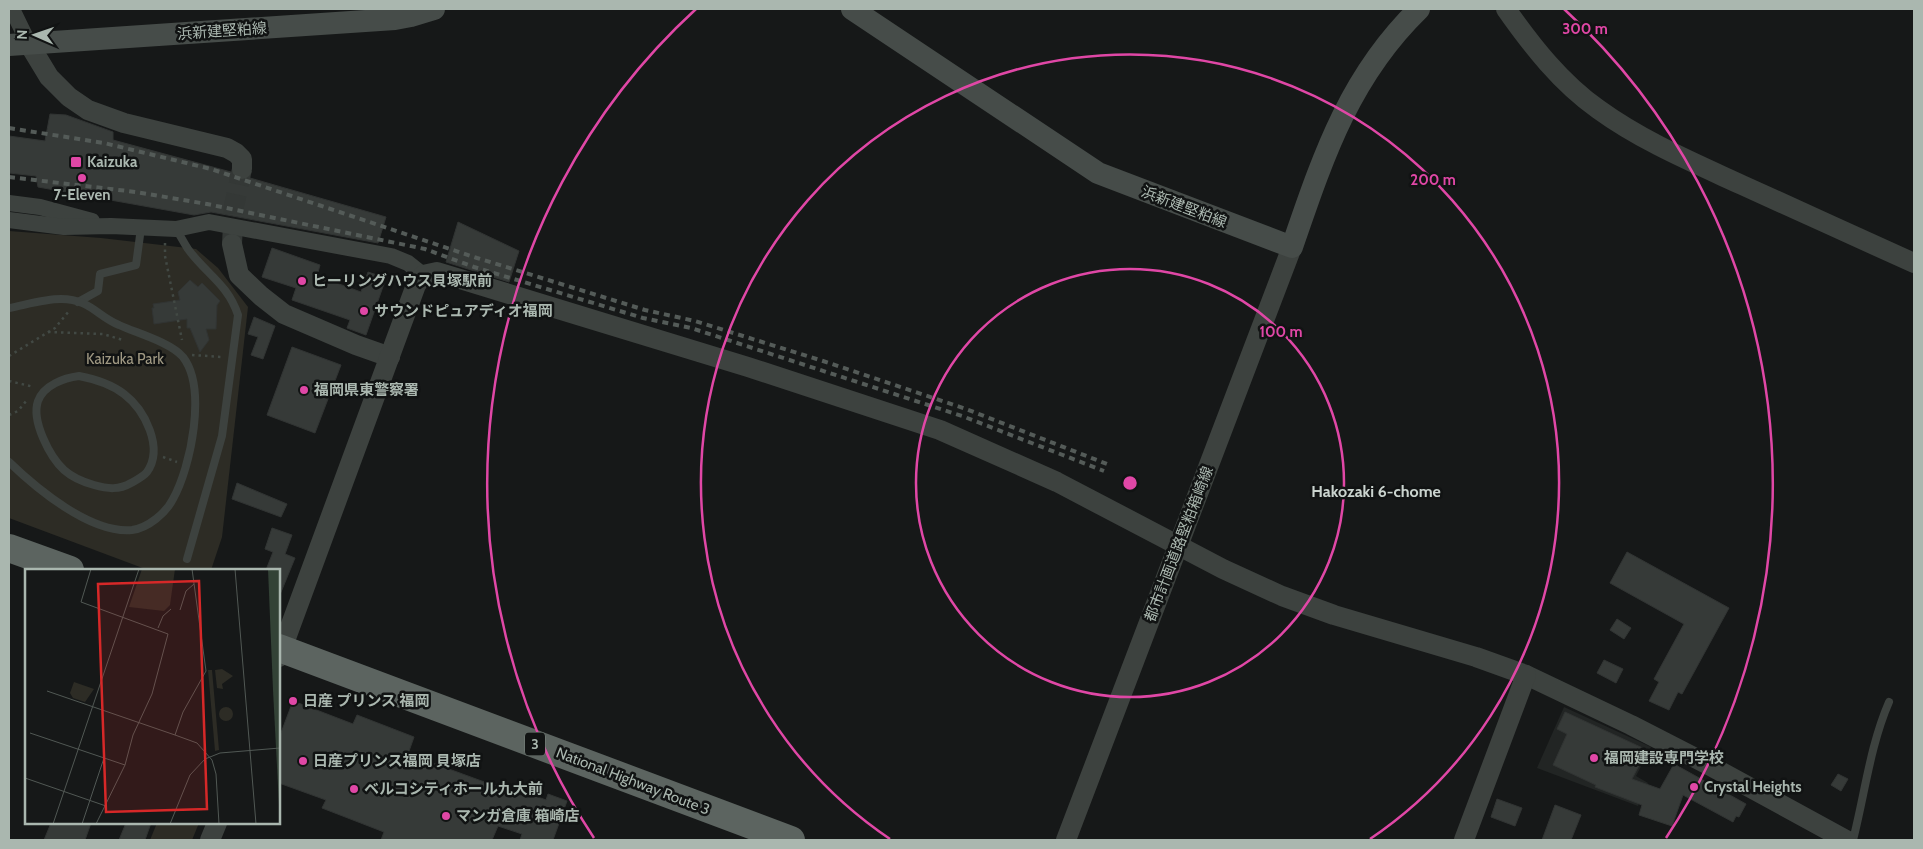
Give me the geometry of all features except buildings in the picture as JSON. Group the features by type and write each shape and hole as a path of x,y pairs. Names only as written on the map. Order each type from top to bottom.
{"highway":[{"path":"9,548 53,567"},
{"name":"National Highway Route 3","path":"280,652 791,840"}],"main road":[{"name":"浜新建堅粕線","path":"19,44 396,19 434,9"},
{"name":"浜新建堅粕線","path":"852,9 1098,173 1292,248"},
{"path":"1292,248 1321,165 1351,97 1369,68 1389,42 1419,9"}],"street":[{"path":"12,9 19,44 69,97 88,110 124,123 227,148 242,159 242,169"},
{"path":"1506,9 1528,40 1562,78 1596,108 1635,134 1691,162 1914,263"},
{"path":"9,203 40,206 111,226"},
{"path":"9,220 64,227 111,226 141,228 171,228 209,222 390,256 408,263 424,275"},
{"path":"232,244 239,275 284,314 356,345 390,356"},
{"name":"都市計画道路堅粕箱崎線","path":"1066,840 1292,248"},
{"path":"280,652 416,285 424,275 437,272 748,367 923,424 978,446 1057,482 1223,569 1308,606 1476,657 1526,675 1706,763 1846,840"},
{"path":"1464,840 1526,675"},
{"path":"210,840 217,824"}],"lane":[{"path":"78,302 98,291 100,274 136,265 141,228"},
{"path":"171,228 225,288 234,301 238,315 222,436 187,559"},
{"path":"9,308 61,299 87,304 117,324 142,333 178,352 187,364 194,396 195,415 193,440 173,500 162,514 145,526 133,530 114,528 77,514 42,491 9,462"},
{"path":"79,376 106,383 123,393 141,411 153,444 154,453 146,473 127,485 116,489 104,488 74,478 60,466 46,446 40,433 37,403 51,386 79,376"},
{"path":"1853,840 1866,788 1871,754 1878,728 1889,702"}],"path":[{"path":"171,228 165,256 182,340"},
{"path":"9,356 54,328 78,302"},
{"path":"9,381 35,387 31,393"},
{"path":"9,415 18,411 29,397"}],"shaded area":[{"name":"福岡建設専門学校","path":"1564,707 1651,747 1636,776 1648,783 1638,806 1537,768"}],"green space":[{"name":"Kaizuka Park","path":"9,231 101,238 196,249 218,268 248,307 222,537 211,569 145,569 9,518"},
{"path":"157,824 199,824 192,840 150,840"}],"tunnel":[{"path":"232,244 234,206 242,169"}],"railway":[{"path":"9,128 104,143 211,169 477,258 645,310 695,321 823,361 966,409 1107,464"},
{"path":"9,177 136,192 207,204 425,249 474,267 643,318 691,328 962,416 1104,471"}],"place":[{"name":"Kaizuka","path":"76,162"},
{"name":"7-Eleven","path":"82,178"},
{"name":"ヒーリングハウス貝塚駅前","path":"302,281"},
{"name":"サウンドピュアディオ福岡","path":"364,311"},
{"name":"福岡県東警察署","path":"304,390"},
{"name":"日産 プリンス 福岡","path":"293,701"},
{"name":"福岡建設専門学校","path":"1594,758"},
{"name":"日産プリンス福岡 貝塚店","path":"303,761"},
{"name":"Crystal Heights","path":"1694,787"},
{"name":"ベルコシティホール九大前","path":"354,789"},
{"name":"マンガ倉庫 箱崎店","path":"446,816"}],"district":[{"name":"Hakozaki 6-chome","path":"1376,491"}]}
